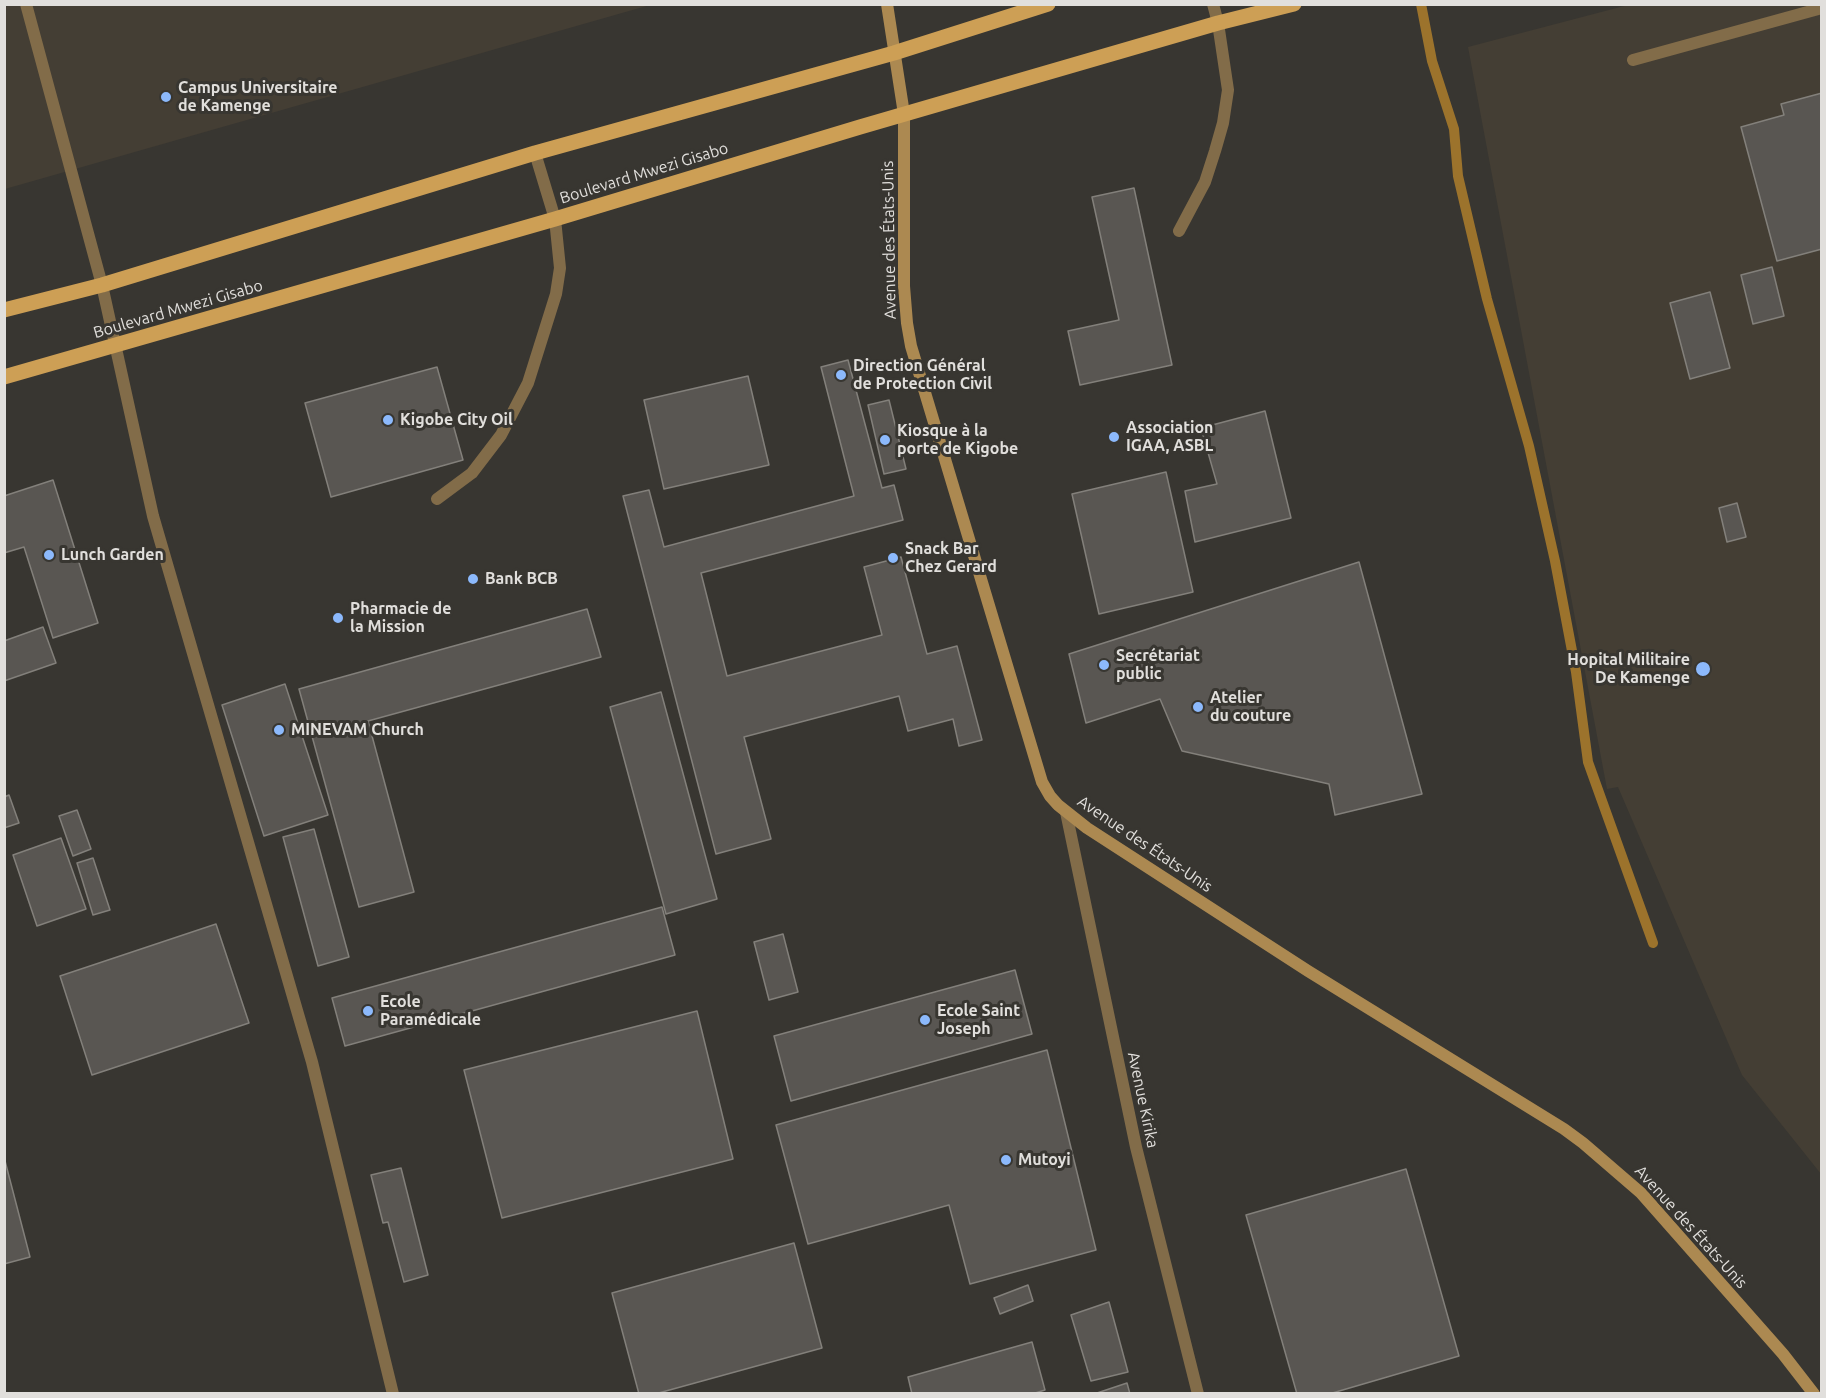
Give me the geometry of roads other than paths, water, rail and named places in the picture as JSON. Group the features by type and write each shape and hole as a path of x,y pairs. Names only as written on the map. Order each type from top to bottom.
{"main road":[{"path":"4,310 102,285 535,153 894,53 1048,4"},
{"name":"Boulevard Mwezi Gisabo","path":"4,377 555,219 1218,23 1294,4"}],"street":[{"path":"26,4 102,285 153,516 312,1062 393,1394"},
{"name":"Avenue des États-Unis","path":"887,4 904,114 904,286 911,346 1042,782 1050,796 1087,828 1308,971 1583,1143 1641,1193 1782,1354 1814,1394"},
{"path":"1179,231 1205,182 1223,123 1228,90 1213,4"},
{"path":"1633,60 1821,8"},
{"path":"437,499 472,473 501,435 528,383 556,294 560,267 555,219 535,153"},
{"name":"Avenue Kirika","path":"1066,812 1136,1147 1198,1394"}],"waterway":[{"path":"1421,4 1432,61 1454,129 1458,176 1487,299 1529,446 1555,561 1576,672 1588,762 1653,943"}],"place":[{"name":"Campus Universitaire de Kamenge","path":"166,97"},
{"name":"Direction Général de Protection Civil","path":"841,375"},
{"name":"Kigobe City Oil","path":"388,420"},
{"name":"Association IGAA, ASBL","path":"1114,437"},
{"name":"Kiosque à la porte de Kigobe","path":"885,440"},
{"name":"Lunch Garden","path":"49,555"},
{"name":"Snack Bar Chez Gerard","path":"893,558"},
{"name":"Bank BCB","path":"473,579"},
{"name":"Pharmacie de la Mission","path":"338,618"},
{"name":"Secrétariat public","path":"1104,665"},
{"name":"Hopital Militaire De Kamenge","path":"1703,669"},
{"name":"Atelier du couture","path":"1198,707"},
{"name":"MINEVAM Church","path":"279,730"},
{"name":"Ecole Paramédicale","path":"368,1011"},
{"name":"Ecole Saint Joseph","path":"925,1020"},
{"name":"Mutoyi","path":"1006,1160"}]}
